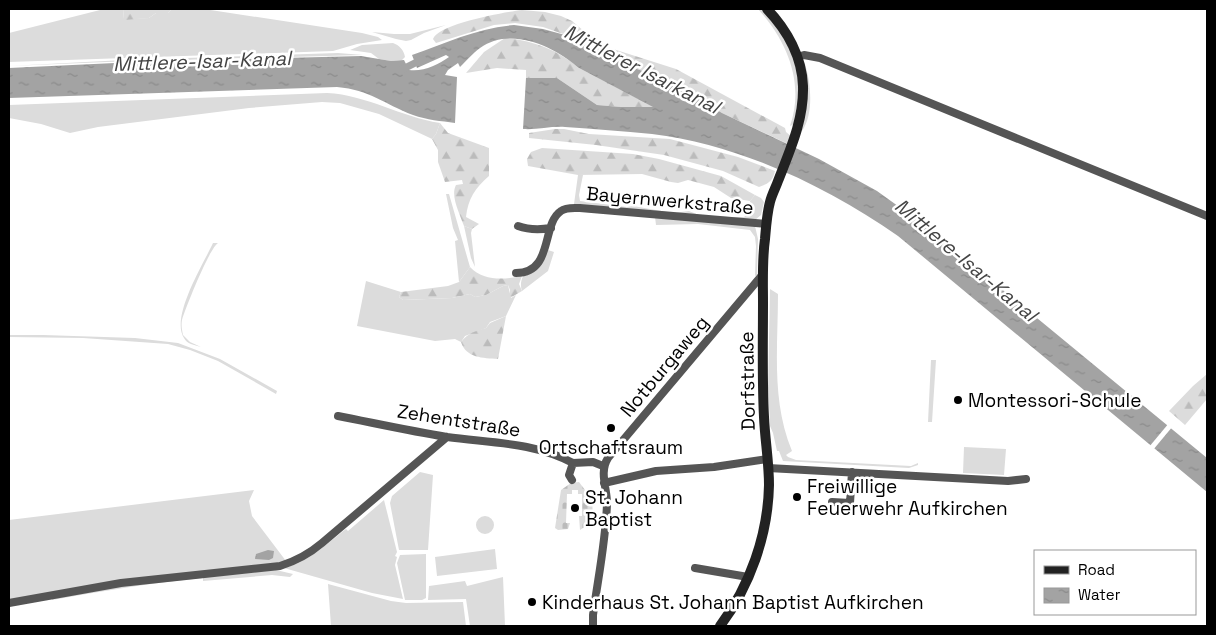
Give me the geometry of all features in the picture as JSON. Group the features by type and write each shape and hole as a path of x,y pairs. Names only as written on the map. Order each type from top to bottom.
{"street":[{"name":"Dorfstraße","path":"720,626 743,590 764,530 768,496 768,463 762,370 764,242 770,201 795,138 801,117 803,96 802,71 797,57 780,24 767,9"},
{"path":"797,57 804,55 820,58 1207,216"},
{"name":"Bayernwerkstraße","path":"516,273 530,270 539,262 551,228 560,211 569,208 766,224"},
{"path":"518,226 527,229 551,228"},
{"name":"Notburgaweg","path":"603,466 763,274"},
{"name":"Zehentstraße","path":"338,416 447,437 501,443 551,452 573,463"},
{"path":"9,603 121,583 274,567 294,562 306,556 322,543 447,437"},
{"path":"572,480 569,475 573,463 593,462 603,466 607,497 606,515 593,615 594,626"},
{"path":"604,483 656,472 768,463 852,472 1008,481 1026,479"},
{"path":"832,502 850,503 852,472"},
{"path":"695,568 748,577"}],"green space":[{"path":"104,9 123,9 124,19 149,18 156,13 168,13 172,9 204,9 362,33 378,37 382,40 357,44 333,51 9,62 9,33"},
{"path":"123,9 172,9 168,13 156,13 149,18 124,20"},
{"path":"758,9 763,9 777,28 789,48 797,70 799,97 794,124 790,126 795,94 790,63 777,35"},
{"path":"522,10 545,12 561,16 572,21 591,37 610,48 676,69 785,128 786,132 791,136 788,144 722,113 682,89 651,74 623,64 566,35 543,27 515,23 494,25 436,43 433,39 447,28 459,24 488,16"},
{"path":"446,25 406,41 372,32 410,34"},
{"path":"505,38 525,41 553,51 579,68 654,107 597,105 557,78 526,78 526,70 497,68 466,73 484,52"},
{"path":"393,43 404,52 405,57 402,60 379,59 371,53 350,50 362,45"},
{"path":"338,53 363,55 9,66 124,60"},
{"path":"805,64 809,80 810,107 806,124 802,131"},
{"path":"327,93 356,98 440,123 432,139 379,114 340,103 322,102 249,108 98,127 70,133 41,124 9,118 9,105"},
{"path":"440,123 448,133 489,148 489,176 473,194 468,205 466,217 479,224 472,229 464,226 455,200 454,189 456,185 463,184 462,180 445,182 438,162 438,150 432,139"},
{"path":"555,129 589,134 670,139 738,157 775,171 770,182 759,187 723,171 664,155 529,138 529,133"},
{"path":"542,148 633,154 659,159 721,176 755,195 750,201 731,198 714,187 688,180 678,183 642,174 578,175 528,166 527,159 531,152"},
{"path":"578,175 583,175 579,195 580,201 670,212 574,204"},
{"path":"446,194 449,194 470,267 459,282 455,241 458,240 453,228"},
{"path":"755,195 764,202 761,215 755,220 674,213 689,211 699,215 744,217 751,211 750,201"},
{"path":"655,217 755,226 758,239 757,275 755,276 755,237 750,230 698,224 656,225"},
{"path":"464,226 472,229 475,267 471,258"},
{"path":"213,243 218,243 209,256 188,303 182,320 183,335 181,329 181,317 190,290"},
{"path":"548,250 554,252 548,271 522,291 522,279 525,273"},
{"path":"470,267 475,272 487,277 508,278 522,276 519,284 522,291 510,298 508,285 486,295 475,297 470,294 452,298 403,300 399,297 401,292 448,286 459,282"},
{"path":"366,281 401,292 399,297 403,300 452,298 470,294 475,297 486,295 508,285 511,298 516,295 506,316 490,322 486,328 465,336 461,342 455,339 435,341 357,326"},
{"path":"770,289 778,294 778,393 785,432 792,451 786,455 796,460 911,466 918,463 918,465 909,468 783,461 779,451 777,451 770,426 768,388"},
{"path":"506,316 498,359 476,356 463,347 461,342 466,336 486,328 490,323"},
{"path":"9,335 135,338 178,343 220,359 277,391 276,394 218,361 168,344 83,338 9,337"},
{"path":"183,335 190,342 201,347 191,344 185,340"},
{"path":"931,360 936,360 932,422 928,422"},
{"path":"1207,374 1207,399 1185,425 1169,411"},
{"path":"964,447 1006,449 1004,475 963,473"},
{"path":"420,472 433,475 428,550 399,550 390,503 392,496"},
{"path":"579,482 585,490 589,491 592,503 590,523 580,530 579,516 582,516 582,494 578,494 578,490 572,490 572,494 567,494 566,523 570,523 568,529 558,530 555,528 561,490 571,483"},
{"path":"254,490 249,501 252,516 286,561 276,564 9,600 9,520"},
{"path":"384,500 397,552 395,565 403,599 372,593 284,568 309,557 346,529 348,531"},
{"path":"485,516 491,519 494,525 491,531 485,534 479,531 476,525 479,519"},
{"path":"495,549 497,569 437,576 435,557"},
{"path":"426,554 426,598 422,600 405,600 397,563 400,555"},
{"path":"276,570 293,574 290,577 272,575 203,581 203,578 184,580 52,600 52,598 125,585"},
{"path":"503,577 505,626 470,626 466,599 428,600 429,586 465,581 467,586"},
{"path":"328,584 391,601 406,603 463,602 466,626 331,626"}],"water":[{"name":"Mittlere-Isar-Kanal","path":"514,25 543,29 565,35 623,64 651,74 682,89 722,113 819,159 877,191 923,224 1207,458 1207,492 898,236 842,201 812,185 750,158 685,139 652,134 565,127 523,129 526,78 557,78 597,105 653,107 579,68 557,52 531,41 505,39 492,42 477,50 460,67 458,63 448,70 445,75 457,77 455,123 418,117 368,94 337,87 9,98 9,68 136,62 361,56 391,61 404,60 409,70 420,70 435,65 449,57 446,55 417,68 412,55 488,29"},
{"path":"268,550 274,551 273,558 269,560 255,559 256,554"}],"pier":[{"path":"1169,423 1173,426 1153,450 1149,447"}],"waterway":[{"name":"Mittlerer Isarkanal","path":"401,70 423,59"}],"place":[{"name":"Montessori-Schule","path":"958,400"},
{"name":"Ortschaftsraum","path":"611,428"},
{"name":"Freiwillige Feuerwehr Aufkirchen","path":"797,497"},
{"name":"St. Johann Baptist","path":"575,508"},
{"name":"Kinderhaus St. Johann Baptist Aufkirchen","path":"532,602"}]}
